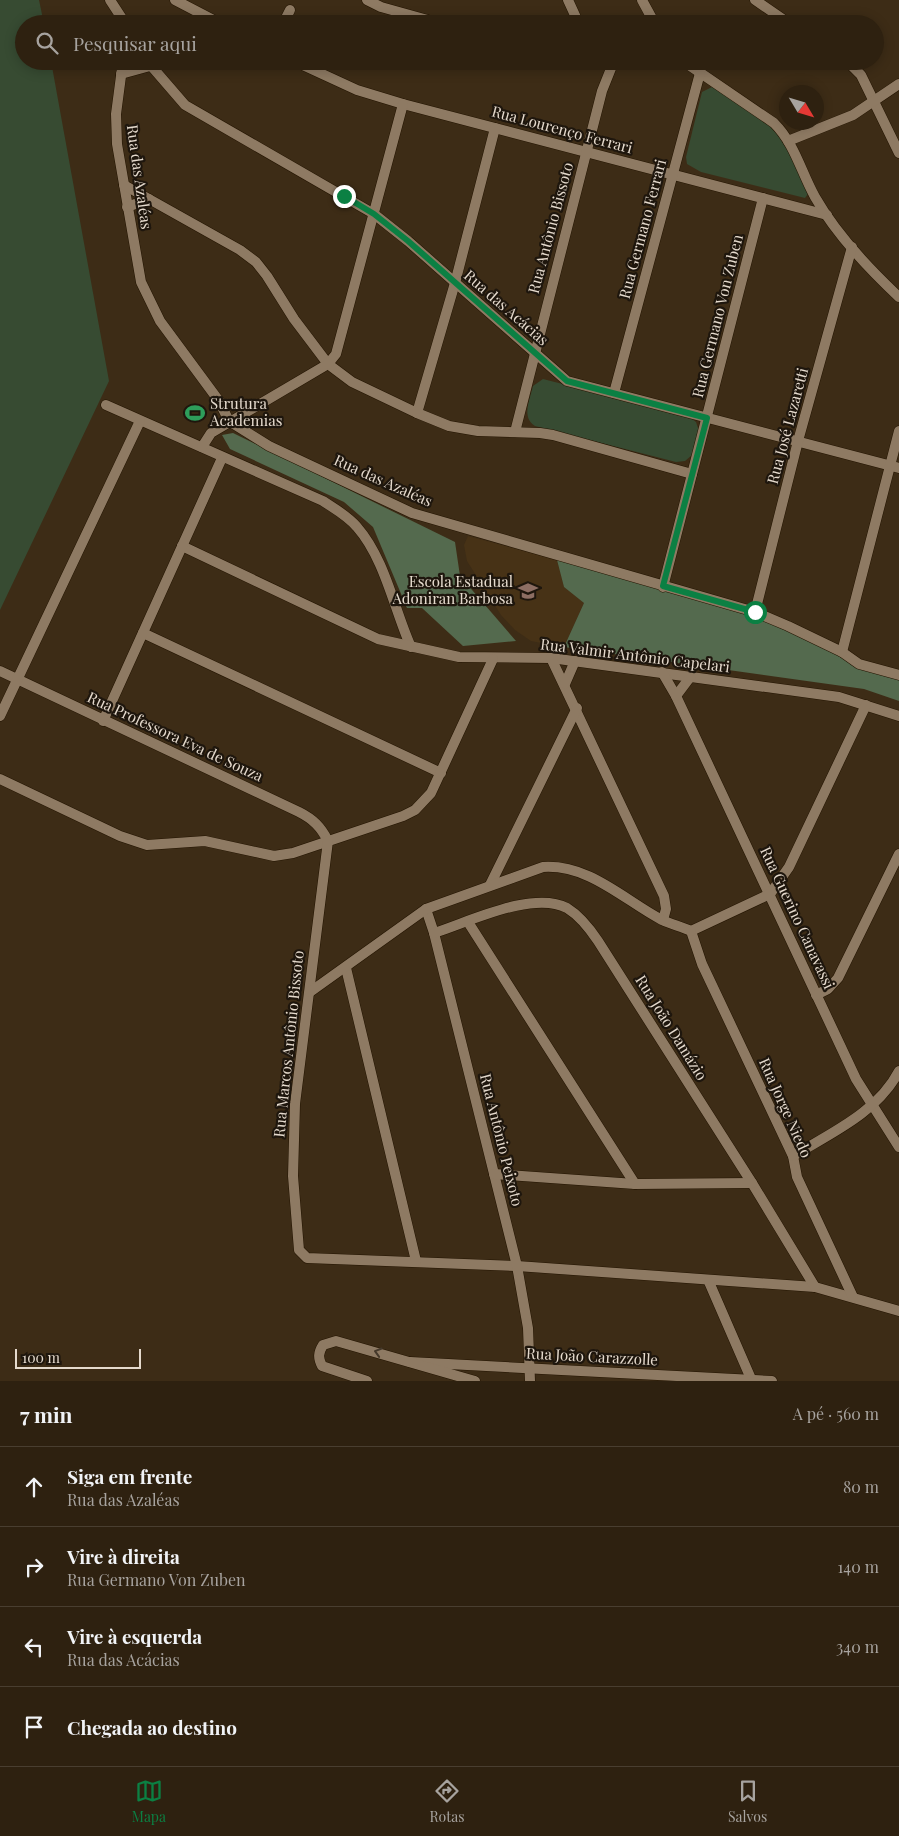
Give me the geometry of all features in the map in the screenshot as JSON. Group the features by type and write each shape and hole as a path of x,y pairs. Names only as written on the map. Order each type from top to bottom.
{"street":[{"path":"110,0 119,15"},
{"path":"175,0 204,15"},
{"path":"367,0 416,15"},
{"path":"568,0 575,15"},
{"path":"642,0 649,15"},
{"path":"755,0 777,15"},
{"path":"288,15 290,10"},
{"name":"Rua das Azaléas","path":"121,70 116,114 117,144 141,282 146,296 160,321 219,401 229,421 269,446 412,513 755,612 842,652 859,664 899,675"},
{"path":"120,74 131,70"},
{"name":"Rua das Acácias","path":"153,70 185,105 374,214 567,381 894,467"},
{"name":"Rua Lourenço Ferrari","path":"314,70 357,90 403,104 827,215"},
{"name":"Rua Antônio Bissoto","path":"515,432 586,151 602,91 610,70"},
{"path":"696,70 774,123 788,141 814,197 852,247 899,297"},
{"path":"856,70 861,75 899,153"},
{"name":"Rua Germano Ferrari","path":"614,393 700,73"},
{"path":"788,141 853,115 899,84"},
{"path":"202,447 211,433 229,421 328,364 340,346 403,104"},
{"path":"417,414 455,283 495,128"},
{"path":"124,185 240,250 256,262 294,319 328,364 352,382 417,414 458,428 478,431 553,435 692,474"},
{"name":"Rua Germano Von Zuben","path":"663,586 763,198"},
{"path":"127,207 149,199"},
{"name":"Rua José Lazaretti","path":"755,612 798,441 852,247"},
{"path":"106,405 323,502 347,516 358,527 375,555 411,647"},
{"path":"0,716 140,421"},
{"path":"842,652 894,467 899,431"},
{"path":"103,721 222,458"},
{"name":"Rua Valmir Antônio Capelari","path":"182,546 378,639 411,647 459,658 551,658 691,676 839,697 899,716"},
{"path":"143,633 440,773"},
{"path":"551,658 664,896 666,909 663,920"},
{"path":"0,779 120,836 147,845 205,841 274,856 293,853 416,810 431,793 493,659"},
{"path":"565,684 575,661"},
{"name":"Rua Professora Eva de Souza","path":"0,671 299,812 312,819 322,829 328,841"},
{"name":"Rua Guerino Canavassi","path":"662,672 676,696 856,1079 899,1147"},
{"path":"676,696 691,676"},
{"path":"310,992 426,909 543,867 555,866 586,875 663,920 691,931 770,894 789,867 866,704"},
{"path":"490,885 576,708"},
{"name":"Rua Marcos Antônio Bissoto","path":"328,841 295,1104 293,1145 299,1250 307,1258 416,1261"},
{"path":"816,995 828,989 838,978 899,854"},
{"name":"Rua João Damázio","path":"434,934 519,904 543,901 566,908 579,917 604,950 752,1183 815,1288"},
{"name":"Rua Antônio Peixoto","path":"426,909 434,934 517,1266 528,1328 530,1381"},
{"path":"468,922 635,1184"},
{"name":"Rua Jorge Niedo","path":"691,931 702,964 793,1156 797,1177 853,1297"},
{"path":"346,968 416,1261 517,1266 709,1282 815,1288 899,1310"},
{"path":"793,1156 872,1105 891,1087 899,1071"},
{"path":"494,1174 635,1184 752,1183"},
{"path":"709,1282 752,1381"},
{"path":"368,1381 322,1366 318,1360 322,1345 336,1341 475,1381"},
{"name":"Rua João Carazzolle","path":"410,1362 772,1381"}],"shaded area":[{"name":"Escola Estadual Adoniran Barbosa","path":"468,536 557,560 564,587 584,603 564,647 531,641 515,630 501,615 467,561 464,545"}],"green space":[{"path":"0,0 39,0 42,15 15,15 15,70 53,70 109,381 0,610"},
{"path":"712,87 780,131 808,188 808,194 805,198 701,172 687,164 686,157 702,92"},
{"path":"543,379 688,416 696,422 699,431 692,455 685,461 676,462 535,426 528,418 527,413 533,386"},
{"path":"233,433 455,542 460,576 516,641 463,646 422,608 407,608 373,527 344,502 230,449 222,435"},
{"path":"557,560 789,626 841,654 860,669 899,680 899,701 864,689 564,647 584,603 564,587"}],"place":[{"name":"Strutura Academias","path":"195,413"},
{"name":"Escola Estadual Adoniran Barbosa","path":"528,591"}],"route":[{"path":"344,196 374,214 408,241 562,378 573,384 707,418 663,586 755,612"}]}
